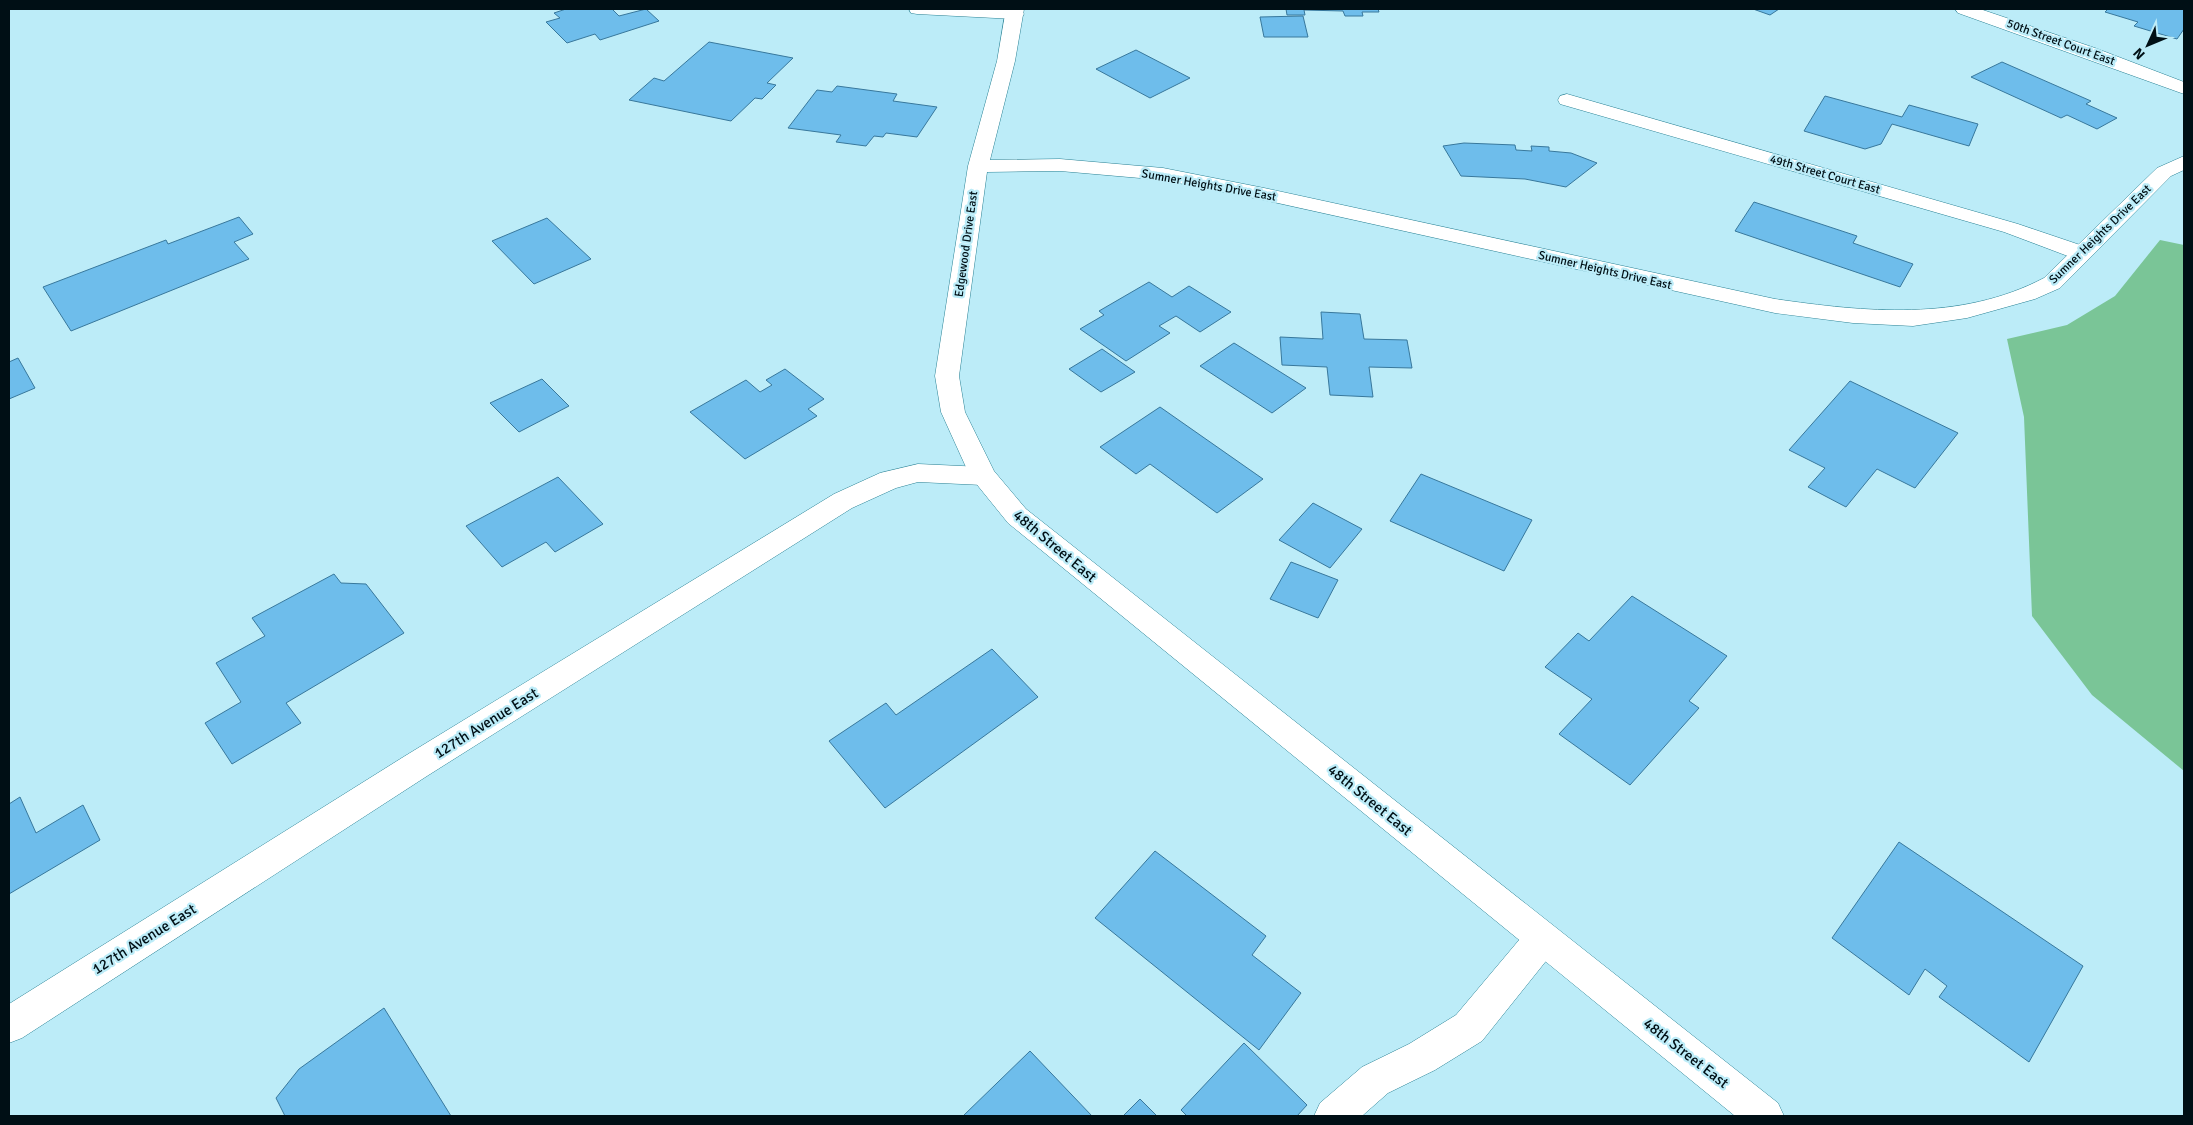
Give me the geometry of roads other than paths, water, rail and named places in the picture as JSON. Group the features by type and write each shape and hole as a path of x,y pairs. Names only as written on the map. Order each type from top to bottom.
{"street":[{"path":"917,9 1015,11"},
{"name":"50th Street Court East","path":"1964,9 2089,52 2184,88"},
{"name":"Edgewood Drive East","path":"983,476 953,412 947,376 978,166 1006,61 1015,11"},
{"name":"49th Street Court East","path":"1567,100 2011,228 2081,253"},
{"name":"Sumner Heights Drive East","path":"978,166 1060,164 1163,174 1264,194 1775,306 1822,313 1882,317 1930,317 1986,306 2036,292 2052,283 2164,172 2184,162"},
{"name":"127th Avenue East","path":"9,1025 408,772 843,501 889,480 918,473 983,476"},
{"name":"48th Street East","path":"983,476 1017,516 1765,1116"},
{"path":"1333,1116 1375,1080 1422,1057 1469,1028 1542,939"}]}
